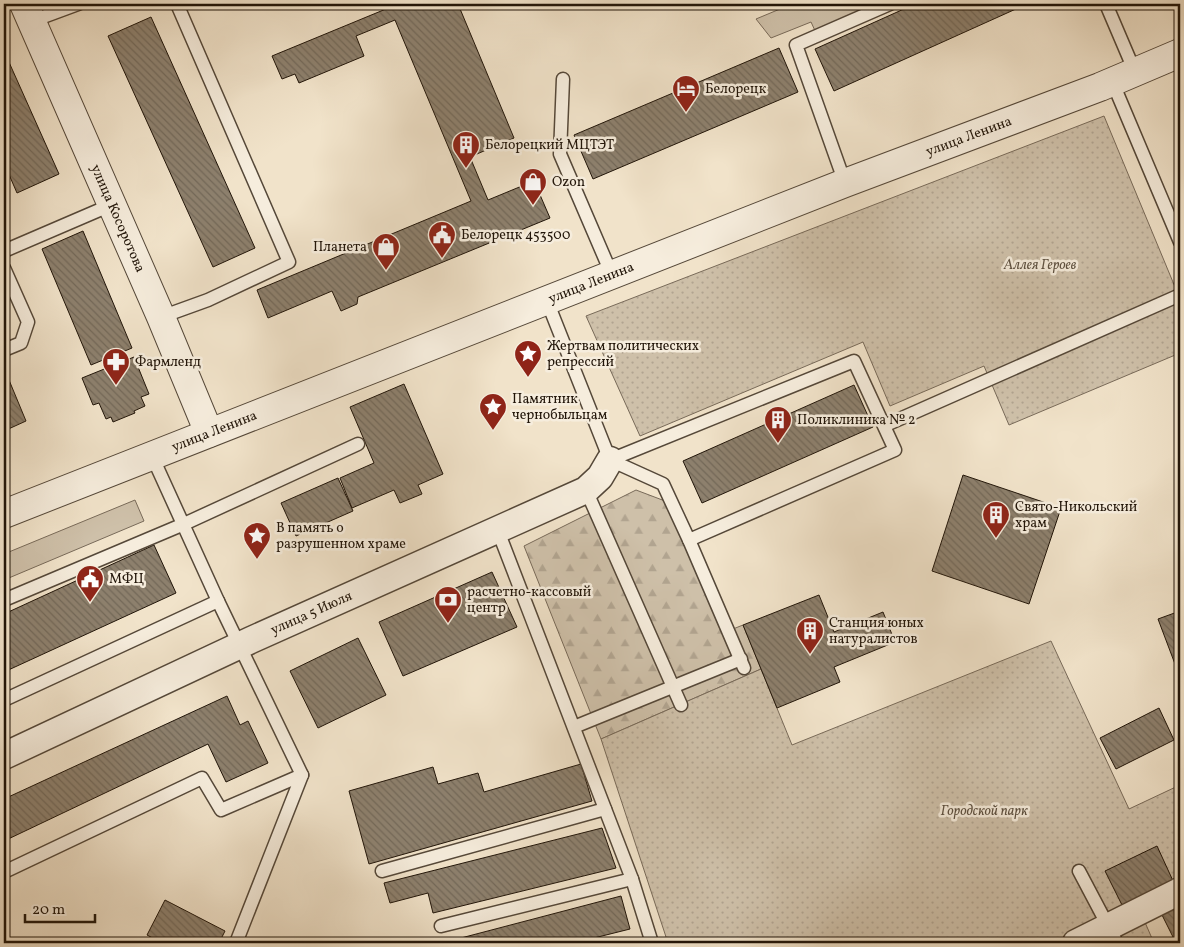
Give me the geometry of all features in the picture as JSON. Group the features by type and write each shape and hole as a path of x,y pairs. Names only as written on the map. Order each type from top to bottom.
{"street":[{"name":"улица Косоротова","path":"28,12 161,316 208,433"},
{"name":"улица Ленина","path":"4,514 1180,53"},
{"name":"улица 5 Июля","path":"4,756 240,646 586,490 600,477 610,460"},
{"path":"1076,943 1113,935 1180,891"}],"lane":[{"path":"28,12 78,4"},
{"path":"161,316 208,300 289,262 176,4"},
{"path":"845,183 796,45 890,4"},
{"path":"1106,4 1124,76 1180,242"},
{"path":"563,79 560,154 612,275"},
{"path":"4,251 111,205"},
{"path":"4,268 28,322 21,342 4,350"},
{"path":"886,426 1180,295"},
{"path":"547,301 610,460 663,484 743,664 673,687 574,727"},
{"path":"610,460 854,361 896,450 689,540"},
{"path":"4,600 184,524 358,444"},
{"path":"152,456 218,601 302,775 236,943"},
{"path":"586,490 680,704"},
{"path":"498,531 632,879 652,943"},
{"path":"4,700 218,601"},
{"path":"4,872 202,778 221,810 302,775"},
{"path":"382,871 605,808"},
{"path":"1079,871 1113,935"},
{"path":"441,926 632,879"}],"green space":[{"path":"792,4 882,4 817,35 811,22 771,38 756,19"},
{"name":"Аллея Героев","path":"1104,116 1180,299 1180,353 1009,425 984,366 890,406 863,342 640,436 586,316"},
{"path":"636,490 665,501 723,633 743,625 761,669 601,739 524,546"},
{"path":"135,500 144,521 4,580 4,554"},
{"name":"Городской парк","path":"1051,641 1129,809 1180,785 1180,859 1176,861 1180,872 1180,883 1137,904 1154,943 668,943 601,739 761,669 792,745"}],"building":[{"name":"Белорецкий МЦТЭТ","path":"398,4 458,4 514,138 470,157 488,200 534,181 550,218 358,297 357,304 341,311 332,291 268,318 257,290 471,201 395,20 356,36 364,56 299,83 295,74 282,79 272,56"},
{"path":"915,4 1027,4 834,91 815,49"},
{"path":"151,17 255,248 213,267 108,36"},
{"name":"Белорецк","path":"779,48 798,92 593,179 574,135"},
{"path":"4,51 59,174 17,193 4,163"},
{"path":"83,231 132,348 91,365 42,249"},
{"name":"Фармленд","path":"134,357 149,394 141,397 145,406 134,411 135,413 113,422 111,417 106,419 99,403 93,405 82,378"},
{"path":"9,380 26,421 4,431 4,382"},
{"path":"404,384 443,474 418,485 422,494 400,503 394,490 352,508 340,478 374,463 350,407"},
{"name":"Поликлиника № 2","path":"854,385 873,427 702,503 683,461"},
{"name":"Свято-Никольский храм","path":"963,475 1061,508 1029,604 932,571"},
{"path":"338,478 353,511 296,536 281,503"},
{"name":"МФЦ","path":"154,545 176,593 4,672 4,614"},
{"name":"расчетно-кассовый центр","path":"492,572 517,627 403,676 379,622"},
{"name":"Станция юных натуралистов","path":"819,595 834,632 883,612 895,642 834,667 840,682 777,708 743,625"},
{"path":"1180,611 1180,671 1178,672 1158,619"},
{"path":"358,638 386,695 318,728 290,671"},
{"path":"227,696 240,725 248,721 268,763 226,782 208,744 4,841 4,799"},
{"path":"1159,708 1174,740 1116,769 1100,738"},
{"path":"581,764 592,801 369,864 349,791 433,767 438,784 478,773 484,792"},
{"path":"602,828 616,868 433,913 428,893 390,903 384,883"},
{"path":"1157,846 1174,883 1123,907 1105,871"},
{"path":"621,896 630,929 574,943 462,943 461,938"},
{"path":"1180,899 1180,943 1176,943 1159,909"},
{"path":"165,900 225,931 219,943 162,943 147,935"}],"place":[{"name":"Белорецк","path":"686,113"},
{"name":"Белорецкий МЦТЭТ","path":"466,169"},
{"name":"Ozon","path":"533,206"},
{"name":"Белорецк 453500","path":"442,259"},
{"name":"Планета","path":"386,271"},
{"name":"Жертвам политических репрессий","path":"528,378"},
{"name":"Фармленд","path":"116,386"},
{"name":"Памятник чернобыльцам","path":"493,431"},
{"name":"Поликлиника № 2","path":"778,444"},
{"name":"Свято-Никольский храм","path":"996,539"},
{"name":"В память о разрушенном храме","path":"257,560"},
{"name":"МФЦ","path":"90,603"},
{"name":"расчетно-кассовый центр","path":"448,624"},
{"name":"Станция юных натуралистов","path":"810,655"}]}
